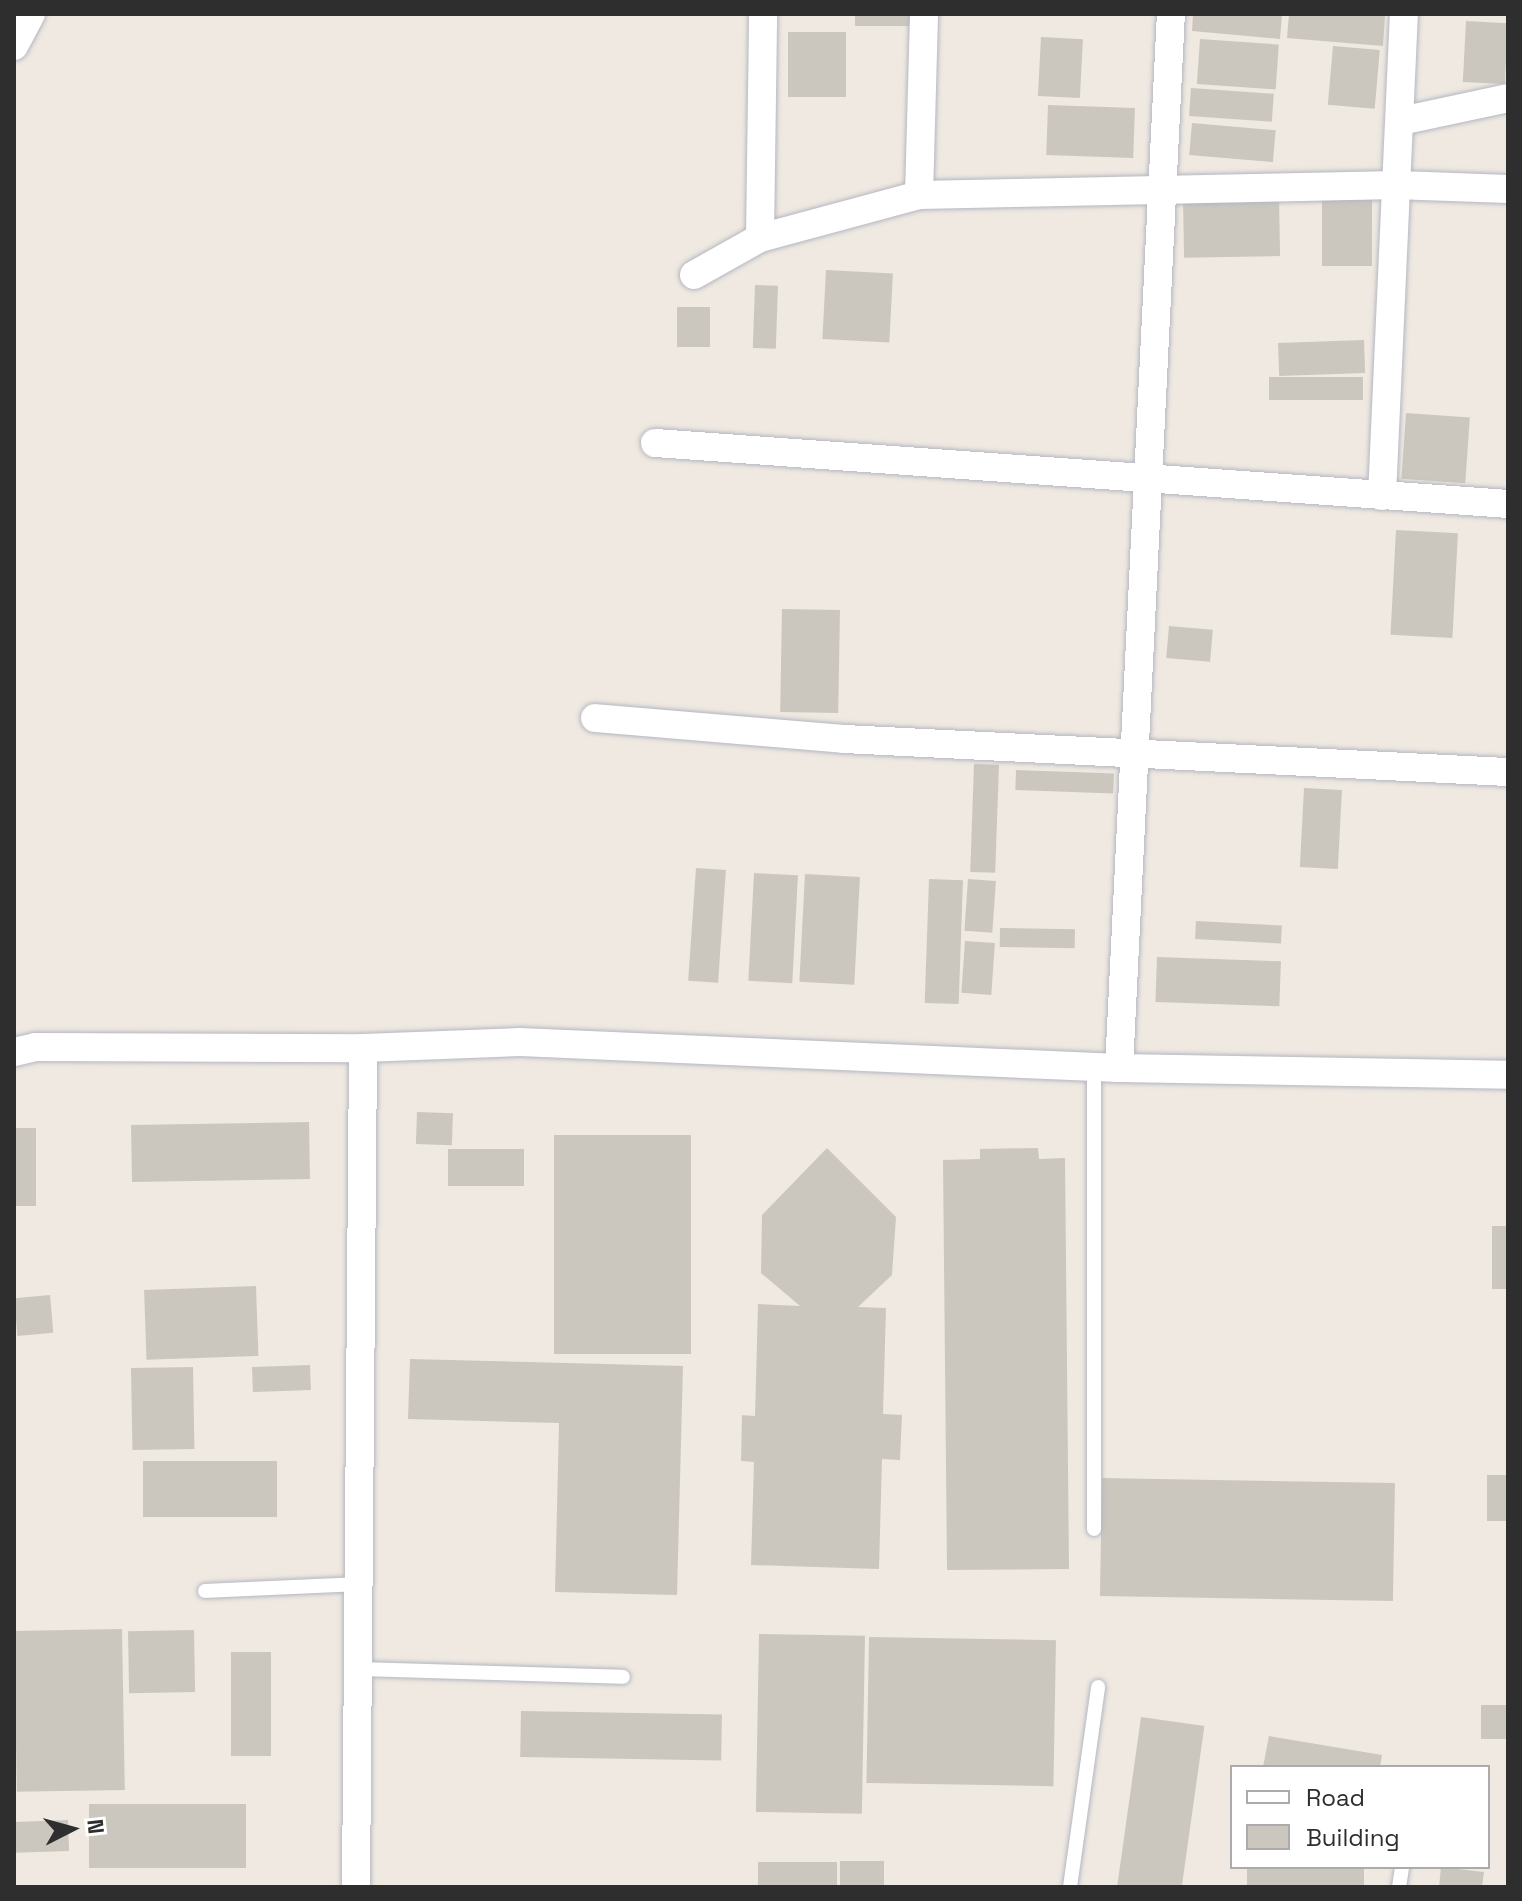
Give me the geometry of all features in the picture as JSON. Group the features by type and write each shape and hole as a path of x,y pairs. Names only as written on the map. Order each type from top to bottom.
{"street":[{"path":"14,46 31,14"},
{"path":"760,238 763,14"},
{"path":"919,195 924,14"},
{"path":"1106,1068 1134,751 1171,14"},
{"path":"1382,496 1404,14"},
{"path":"1401,121 1508,98"},
{"path":"694,275 760,238 919,195 1397,185 1508,189"},
{"path":"655,443 1148,481 1508,504"},
{"path":"595,718 844,739 1134,751 1508,772"},
{"path":"14,1052 35,1047 363,1048 520,1042 1106,1068 1508,1075"},
{"path":"356,1887 363,1048"}],"lane":[{"path":"1094,1529 1106,1068"},
{"path":"205,1591 359,1584"},
{"path":"358,1669 623,1677"},
{"path":"1070,1887 1098,1687"}],"building":[{"path":"855,14 912,14 912,26 855,26"},
{"path":"1193,14 1282,14 1280,39 1192,31"},
{"path":"1289,14 1385,16 1383,46 1287,38"},
{"path":"1466,21 1508,23 1505,84 1463,82"},
{"path":"788,32 846,32 846,97 788,97"},
{"path":"1041,37 1083,39 1080,98 1038,96"},
{"path":"1200,39 1279,45 1276,89 1197,84"},
{"path":"1333,46 1380,50 1375,109 1328,105"},
{"path":"1191,88 1274,94 1272,122 1189,116"},
{"path":"1048,105 1135,108 1133,158 1046,155"},
{"path":"1192,123 1276,130 1273,162 1189,155"},
{"path":"1279,196 1280,256 1184,258 1183,198"},
{"path":"1322,200 1372,200 1372,266 1322,266"},
{"path":"826,270 893,274 889,342 822,339"},
{"path":"755,285 778,286 776,349 753,348"},
{"path":"677,307 710,307 710,347 677,347"},
{"path":"1364,340 1365,373 1279,376 1278,343"},
{"path":"1269,377 1363,377 1363,400 1269,400"},
{"path":"1406,413 1470,417 1465,483 1401,479"},
{"path":"1396,530 1458,533 1452,638 1391,635"},
{"path":"782,609 840,610 838,713 780,712"},
{"path":"1169,626 1213,630 1210,662 1166,658"},
{"path":"974,764 999,765 995,873 970,872"},
{"path":"1016,770 1114,773 1113,793 1015,790"},
{"path":"1304,788 1342,790 1338,869 1300,867"},
{"path":"696,868 726,870 718,983 688,981"},
{"path":"754,873 798,875 792,983 748,981"},
{"path":"805,874 860,877 854,985 799,982"},
{"path":"929,879 963,880 959,1004 925,1003"},
{"path":"968,879 996,881 992,933 964,931"},
{"path":"1196,921 1282,926 1281,943 1195,939"},
{"path":"1000,928 1075,929 1075,948 1000,947"},
{"path":"965,941 995,943 991,995 961,993"},
{"path":"1157,957 1281,961 1279,1006 1155,1002"},
{"path":"417,1112 453,1113 452,1145 416,1144"},
{"path":"309,1122 310,1179 132,1182 131,1125"},
{"path":"14,1128 36,1128 36,1206 14,1206"},
{"path":"554,1135 691,1135 691,1354 554,1354"},
{"path":"827,1148 896,1217 892,1275 858,1307 886,1308 883,1414 902,1415 900,1460 882,1459 879,1569 751,1565 754,1462 741,1461 742,1415 755,1416 758,1304 800,1306 761,1273 762,1215"},
{"path":"1038,1148 1039,1159 1065,1158 1069,1569 947,1570 943,1160 980,1159 980,1149"},
{"path":"448,1149 524,1149 524,1186 448,1186"},
{"path":"1492,1226 1508,1226 1508,1289 1492,1289"},
{"path":"256,1286 258,1356 147,1360 144,1290"},
{"path":"50,1295 53,1333 17,1336 14,1298"},
{"path":"410,1359 683,1366 677,1595 555,1592 559,1423 408,1419"},
{"path":"310,1365 311,1390 253,1392 252,1367"},
{"path":"193,1367 194,1449 132,1450 131,1368"},
{"path":"143,1461 277,1461 277,1517 143,1517"},
{"path":"1487,1475 1508,1475 1508,1521 1487,1521"},
{"path":"1102,1478 1395,1483 1393,1601 1100,1596"},
{"path":"122,1629 125,1790 17,1792 14,1631"},
{"path":"194,1630 195,1692 129,1693 128,1631"},
{"path":"759,1634 865,1636 862,1814 756,1812"},
{"path":"869,1637 1056,1640 1053,1786 866,1783"},
{"path":"231,1652 271,1652 271,1756 231,1756"},
{"path":"1481,1705 1508,1705 1508,1739 1481,1739"},
{"path":"521,1711 722,1715 721,1761 520,1757"},
{"path":"1141,1717 1204,1726 1182,1887 1117,1887"},
{"path":"1269,1736 1382,1755 1380,1765 1263,1765"},
{"path":"89,1804 246,1804 246,1868 89,1868"},
{"path":"68,1820 69,1851 15,1853 14,1822"},
{"path":"840,1861 884,1861 884,1887 840,1887"},
{"path":"758,1862 837,1862 837,1887 758,1887"},
{"path":"1247,1869 1364,1869 1364,1887 1247,1887"},
{"path":"1441,1869 1484,1872 1482,1887 1439,1887"}]}
